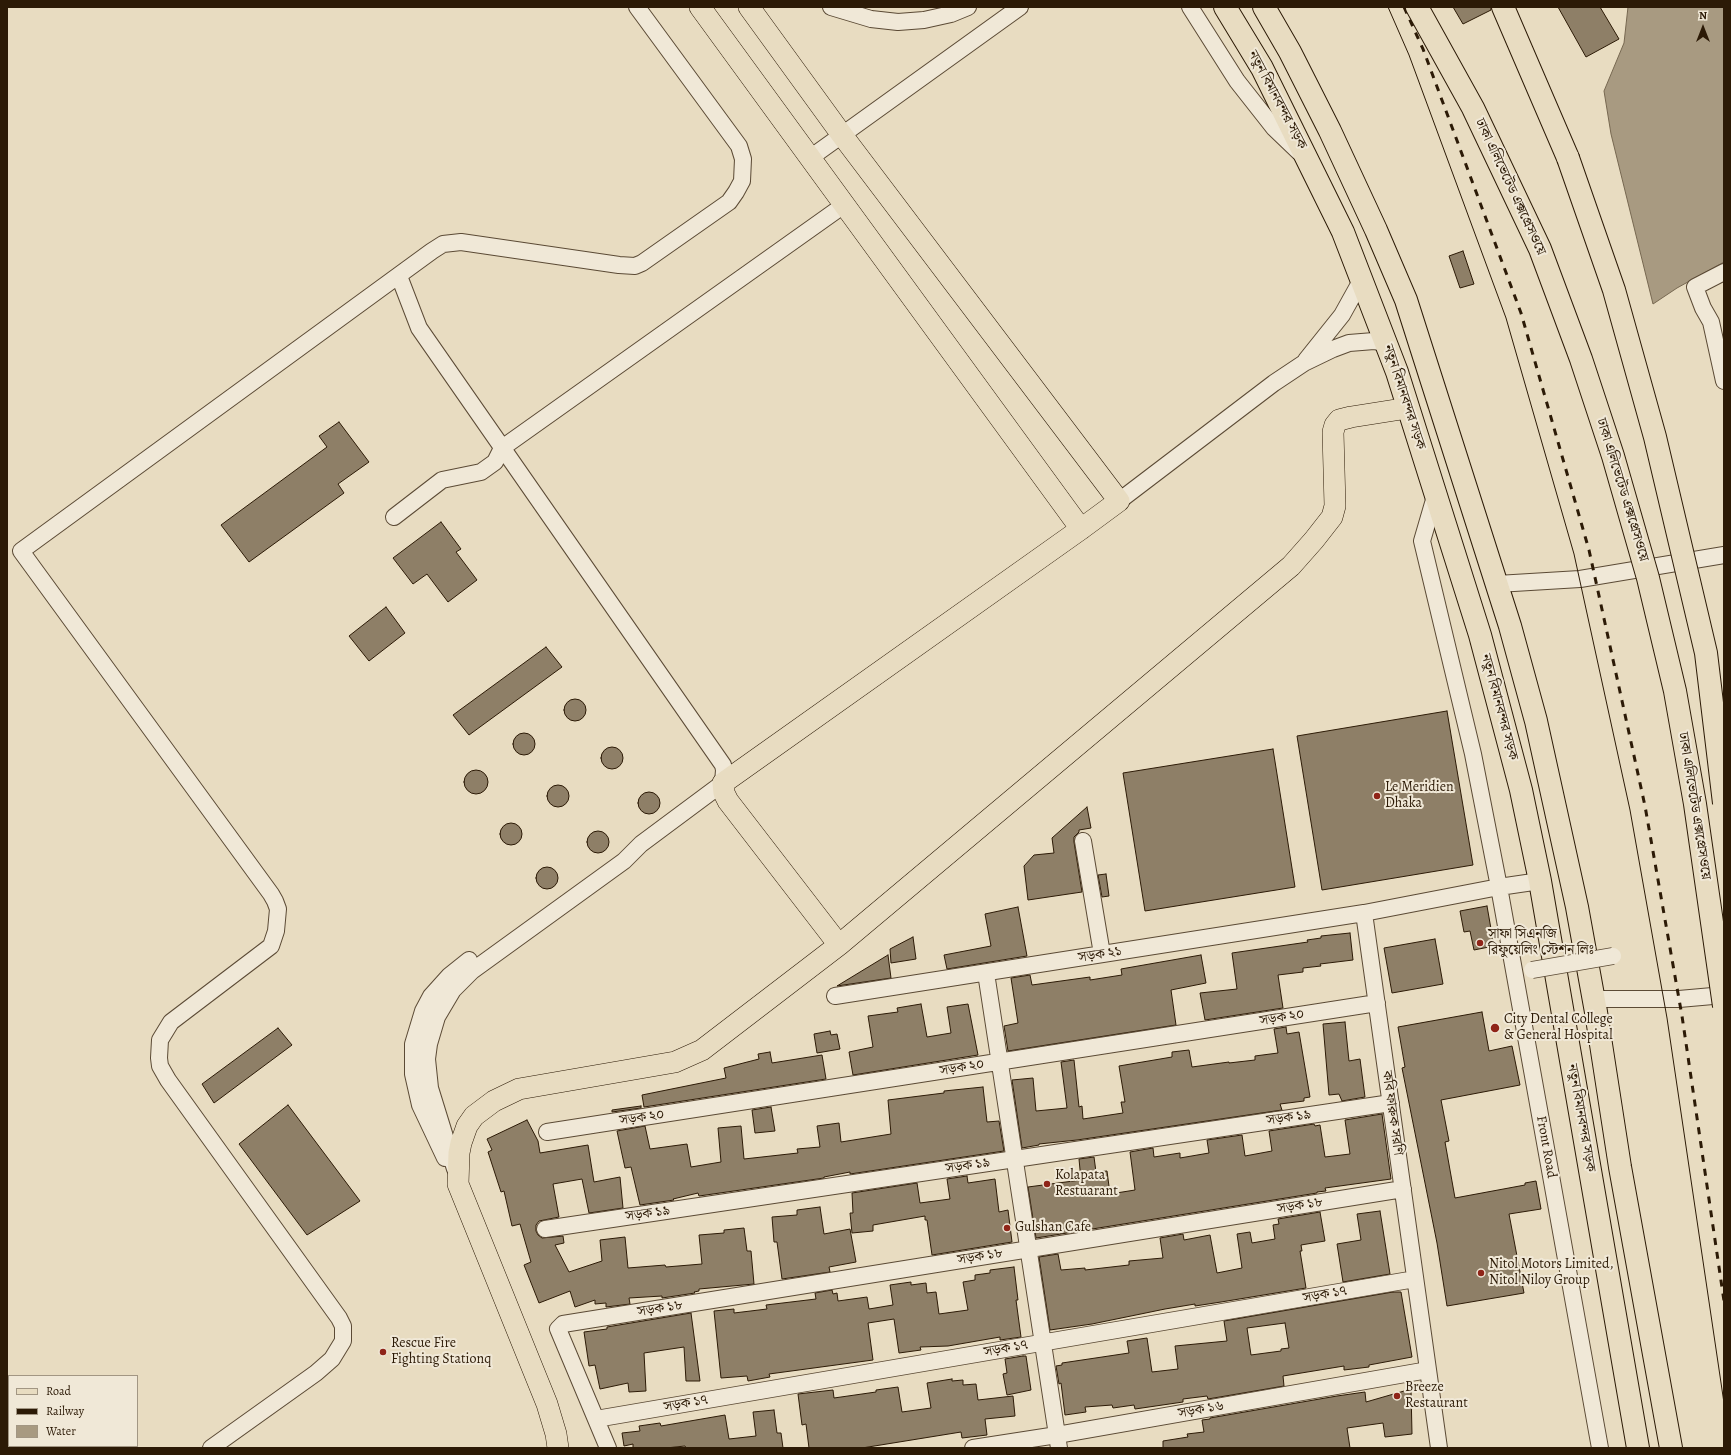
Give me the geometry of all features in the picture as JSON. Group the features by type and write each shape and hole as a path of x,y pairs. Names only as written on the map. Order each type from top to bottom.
{"highway":[{"name":"নতুন বিমানবন্দর সড়ক","path":"1225,7 1262,68 1343,232 1387,343 1436,492 1480,635 1521,790 1540,881 1638,1448"},
{"path":"1264,7 1290,52 1330,131 1376,230 1406,300 1497,584 1536,721 1563,840 1594,999 1620,1167 1671,1448"},
{"name":"ঢাকা এলিভেটেড এক্সপ্রেসওয়ে","path":"1417,7 1473,108 1540,249 1581,359 1613,456 1648,578 1675,691 1695,804 1724,1006"},
{"path":"1503,7 1568,158 1614,290 1657,445 1706,653 1724,803"}],"main road":[{"path":"700,7 1081,529"},
{"path":"749,7 842,135 1119,501 723,783 724,793 728,801 839,945"},
{"path":"558,1448 556,1434 547,1404 458,1184 459,1152 463,1135 474,1116 494,1101 518,1089 675,1062 702,1050 839,945 1291,566 1332,517 1335,506 1333,432 1335,425 1339,420 1351,417 1408,408"}],"street":[{"path":"212,1448 316,1373 332,1359 343,1341 343,1326 339,1318 168,1080 160,1066 160,1040 171,1022 271,946 276,931 278,910 271,894 21,551 443,244 461,242 619,266 635,266 648,259 729,202 742,181 742,159 739,146 637,7"},
{"path":"831,7 871,19 898,22 924,20 951,14 968,7"},
{"path":"810,158 1020,7"},
{"path":"1190,7 1237,81 1274,128 1309,162"},
{"path":"394,517 442,480 481,472 495,462 502,448 844,205"},
{"path":"1724,272 1695,287 1703,308 1711,322 1724,381"},
{"path":"399,276 419,328 723,765 723,783 641,844 616,857 468,961 440,986 438,1000 423,1011 416,1032 412,1062 413,1074 420,1105 440,1137 458,1184"},
{"path":"1304,363 1342,315 1362,279"},
{"path":"1119,501 1274,383 1304,363 1349,343 1374,341 1387,343"},
{"name":"Front Road","path":"1436,492 1422,541 1473,754 1499,887 1600,1448"},
{"path":"1497,584 1580,579 1724,555"},
{"path":"1083,842 1102,954"},
{"path":"1364,913 1499,887 1540,881"},
{"name":"সড়ক ২১","path":"835,996 1364,913"},
{"name":"কবি ফারুক সরণি","path":"1364,913 1439,1448"},
{"path":"1532,970 1613,956"},
{"path":"986,973 1058,1441"},
{"path":"1594,999 1679,999 1724,995"},
{"name":"সড়ক ২০","path":"547,1132 1377,1003"},
{"name":"সড়ক ১৯","path":"545,1229 1391,1103"},
{"name":"সড়ক ১৮","path":"596,1419 558,1329 563,1324 1403,1189"},
{"name":"সড়ক ১৭","path":"596,1419 1415,1279"},
{"name":"সড়ক ১৬","path":"973,1448 1058,1441 1428,1370"},
{"path":"596,1419 608,1448"}],"water":[{"path":"1628,7 1724,7 1724,262 1677,288 1653,304 1611,134 1604,91 1624,43"}],"building":[{"path":"1453,7 1491,7 1491,10 1463,24"},
{"path":"1558,7 1600,7 1619,39 1586,57"},
{"path":"1463,251 1474,284 1460,288 1449,256"},
{"path":"339,422 369,462 338,484 344,493 249,562 221,525 327,447 319,436"},
{"path":"441,522 461,549 456,552 477,580 448,602 427,574 413,584 393,558"},
{"path":"386,607 405,633 369,661 349,636"},
{"path":"546,647 562,667 469,735 453,715"},
{"path":"571,699 579,699 586,706 586,714 579,721 571,721 564,714 564,706"},
{"path":"1447,711 1473,865 1322,890 1297,736"},
{"path":"520,733 528,733 535,740 535,748 528,755 520,755 513,748 513,740"},
{"path":"608,747 616,747 623,754 623,762 616,769 608,769 601,762 601,754"},
{"path":"1273,749 1295,887 1145,911 1123,773"},
{"path":"476,770 484,774 488,782 484,790 476,794 468,790 464,782 468,774"},
{"path":"554,785 562,785 569,792 569,800 562,807 554,807 547,800 547,792"},
{"path":"645,792 653,792 660,799 660,807 653,814 645,814 638,807 638,799"},
{"path":"1087,807 1091,828 1079,830 1074,837 1082,892 1028,900 1024,866 1034,855 1054,853 1052,838"},
{"path":"507,823 515,823 522,830 522,838 515,845 507,845 500,838 500,830"},
{"path":"594,831 602,831 609,838 609,846 602,853 594,853 587,846 587,838"},
{"path":"543,867 551,867 558,874 558,882 551,889 543,889 536,882 536,874"},
{"path":"1106,874 1109,896 1102,897 1098,875"},
{"path":"1487,906 1494,946 1474,950 1470,931 1464,932 1460,911"},
{"path":"1018,907 1027,956 947,969 944,955 991,946 985,914"},
{"path":"1350,933 1353,960 1320,964 1321,966 1303,968 1303,972 1278,975 1283,1008 1205,1020 1200,993 1237,989 1232,953 1308,942 1307,940 1321,938 1321,936"},
{"path":"913,937 916,959 891,963 890,949"},
{"path":"1435,939 1443,984 1392,993 1384,948"},
{"path":"888,955 891,978 837,986"},
{"path":"1201,955 1206,983 1171,990 1176,1025 1008,1051 1004,1026 1018,1023 1011,978 1030,975 1032,985 1090,977 1090,980 1122,975 1121,969"},
{"path":"921,1004 927,1037 951,1033 947,1007 968,1004 978,1055 853,1075 849,1052 873,1047 868,1016 898,1012 897,1008"},
{"path":"1482,1012 1489,1051 1512,1046 1520,1085 1441,1100 1449,1141 1445,1142 1455,1198 1525,1185 1525,1183 1536,1181 1541,1209 1509,1214 1524,1293 1447,1306 1437,1243 1402,1068 1405,1067 1398,1027"},
{"path":"1345,1022 1349,1061 1360,1059 1365,1097 1342,1101 1339,1094 1329,1095 1323,1024"},
{"path":"1286,1027 1287,1034 1299,1032 1310,1097 1304,1098 1304,1101 1280,1104 1282,1110 1077,1140 1039,1144 1022,1148 1012,1080 1033,1078 1036,1111 1067,1108 1061,1062 1074,1060 1079,1107 1082,1106 1083,1119 1123,1113 1121,1102 1125,1102 1119,1066 1172,1057 1172,1052 1189,1050 1192,1067 1255,1060 1255,1056 1278,1053 1274,1029"},
{"path":"278,1028 292,1045 214,1103 202,1084"},
{"path":"830,1031 831,1035 837,1034 840,1049 817,1053 814,1034"},
{"path":"770,1052 772,1063 822,1055 826,1079 644,1107 642,1095 726,1078 724,1068 759,1059 758,1054"},
{"path":"983,1087 987,1122 999,1121 1004,1151 850,1174 850,1172 824,1178 699,1196 698,1193 673,1199 674,1200 640,1205 631,1167 625,1168 617,1131 645,1126 650,1149 687,1144 691,1167 721,1162 718,1128 741,1126 744,1159 798,1153 797,1149 820,1147 817,1126 839,1123 841,1142 891,1134 888,1100 944,1093 944,1091"},
{"path":"288,1105 360,1201 307,1235 239,1144"},
{"path":"641,1106 641,1108 612,1112 612,1110"},
{"path":"771,1107 775,1131 755,1133 752,1110"},
{"path":"1382,1114 1391,1179 1325,1188 1326,1191 1317,1193 1036,1238 1028,1187 1081,1180 1079,1159 1094,1157 1096,1172 1107,1171 1110,1194 1135,1190 1130,1152 1153,1148 1154,1157 1180,1153 1180,1158 1209,1153 1207,1140 1242,1135 1245,1156 1272,1151 1269,1131 1314,1124 1315,1126 1320,1125 1325,1157 1350,1154 1345,1120"},
{"path":"527,1120 538,1141 540,1153 588,1145 594,1182 620,1177 623,1208 589,1213 582,1179 553,1184 559,1217 539,1221 536,1225 536,1231 542,1238 563,1236 564,1243 555,1245 569,1272 602,1261 600,1240 625,1237 628,1268 702,1264 699,1235 724,1233 724,1230 744,1228 747,1251 751,1251 754,1284 699,1289 699,1291 694,1292 695,1293 662,1298 662,1296 629,1298 630,1304 606,1307 606,1303 595,1304 595,1300 575,1307 570,1291 539,1303 524,1265 531,1262 520,1224 512,1226 504,1191 501,1192 488,1152 492,1150 487,1139"},
{"path":"967,1176 968,1183 995,1179 999,1212 1008,1210 1012,1242 932,1255 927,1220 925,1220 925,1216 873,1225 873,1231 852,1233 850,1213 853,1213 852,1193 917,1183 920,1203 950,1199 947,1179"},
{"path":"820,1207 824,1234 850,1229 856,1262 829,1267 830,1272 782,1279 777,1242 774,1242 772,1217 797,1215 797,1210"},
{"path":"1380,1211 1390,1274 1343,1282 1337,1244 1361,1240 1357,1214"},
{"path":"1320,1212 1325,1241 1301,1245 1302,1251 1300,1251 1306,1288 1195,1306 1195,1304 1092,1324 1050,1330 1039,1257 1058,1254 1061,1270 1085,1268 1085,1270 1129,1265 1129,1261 1163,1258 1160,1238 1183,1234 1184,1240 1210,1235 1217,1273 1242,1268 1237,1234 1250,1232 1252,1243 1275,1239 1273,1225 1279,1224 1278,1219"},
{"path":"1014,1267 1018,1300 1016,1300 1021,1337 1000,1340 1000,1337 948,1346 920,1347 921,1350 899,1353 894,1319 868,1323 873,1360 769,1374 770,1377 748,1381 747,1376 721,1378 714,1311 734,1309 734,1313 767,1309 766,1305 816,1299 815,1293 832,1290 833,1294 837,1293 838,1301 867,1297 869,1309 893,1305 890,1285 911,1282 911,1285 926,1283 927,1293 936,1292 939,1314 968,1310 963,1282 975,1280 975,1275 990,1273 990,1270"},
{"path":"1393,1292 1401,1292 1412,1357 1369,1365 1369,1367 1344,1370 1344,1366 1283,1376 1284,1386 1208,1399 1207,1396 1183,1399 1183,1402 1135,1409 1134,1405 1113,1408 1112,1405 1085,1407 1086,1412 1065,1415 1061,1383 1059,1384 1056,1366 1062,1365 1062,1363 1129,1353 1127,1341 1147,1338 1152,1372 1178,1369 1175,1346 1227,1341 1224,1321","holes":["1285,1323 1289,1348 1281,1349 1281,1351 1251,1355 1247,1328"]},
{"path":"691,1313 700,1381 686,1381 684,1347 644,1353 646,1391 629,1392 628,1383 600,1389 595,1365 589,1366 584,1332"},
{"path":"1026,1356 1031,1390 1007,1395 1003,1374 1007,1373 1005,1359"},
{"path":"952,1379 952,1381 963,1380 963,1385 976,1384 978,1400 1013,1396 1015,1416 985,1419 987,1435 962,1438 961,1432 862,1448 809,1448 806,1424 802,1425 798,1394 833,1390 834,1398 876,1392 876,1390 898,1387 902,1412 931,1408 927,1383"},
{"path":"1411,1389 1412,1434 1385,1437 1383,1423 1347,1428 1350,1448 1163,1448 1163,1441 1188,1437 1187,1434 1204,1432 1202,1420 1210,1418 1365,1392 1366,1402"},
{"path":"774,1410 777,1433 781,1433 783,1448 686,1448 685,1446 666,1448 633,1448 633,1444 624,1446 622,1433 640,1431 639,1426 660,1423 661,1426 725,1415 729,1439 756,1436 753,1412"}],"tram line":[{"path":"1388,7 1409,55 1506,318 1574,554 1630,810 1667,1018 1724,1403"}],"railway":[{"path":"1404,7 1423,49 1521,313 1589,550 1645,806 1682,1016 1724,1301"}],"place":[{"name":"Le Meridien Dhaka","path":"1377,796"},
{"name":"সাফা সিএনজি রিফুয়েলিং স্টেশন লিঃ","path":"1480,943"},
{"name":"City Dental College & General Hospital","path":"1495,1028"},
{"name":"Kolapata Restuarant","path":"1047,1184"},
{"name":"Gulshan Cafe","path":"1007,1228"},
{"name":"Nitol Motors Limited, Nitol Niloy Group","path":"1481,1273"},
{"name":"Rescue Fire Fighting Stationq","path":"383,1352"},
{"name":"Breeze Restaurant","path":"1397,1396"}]}
